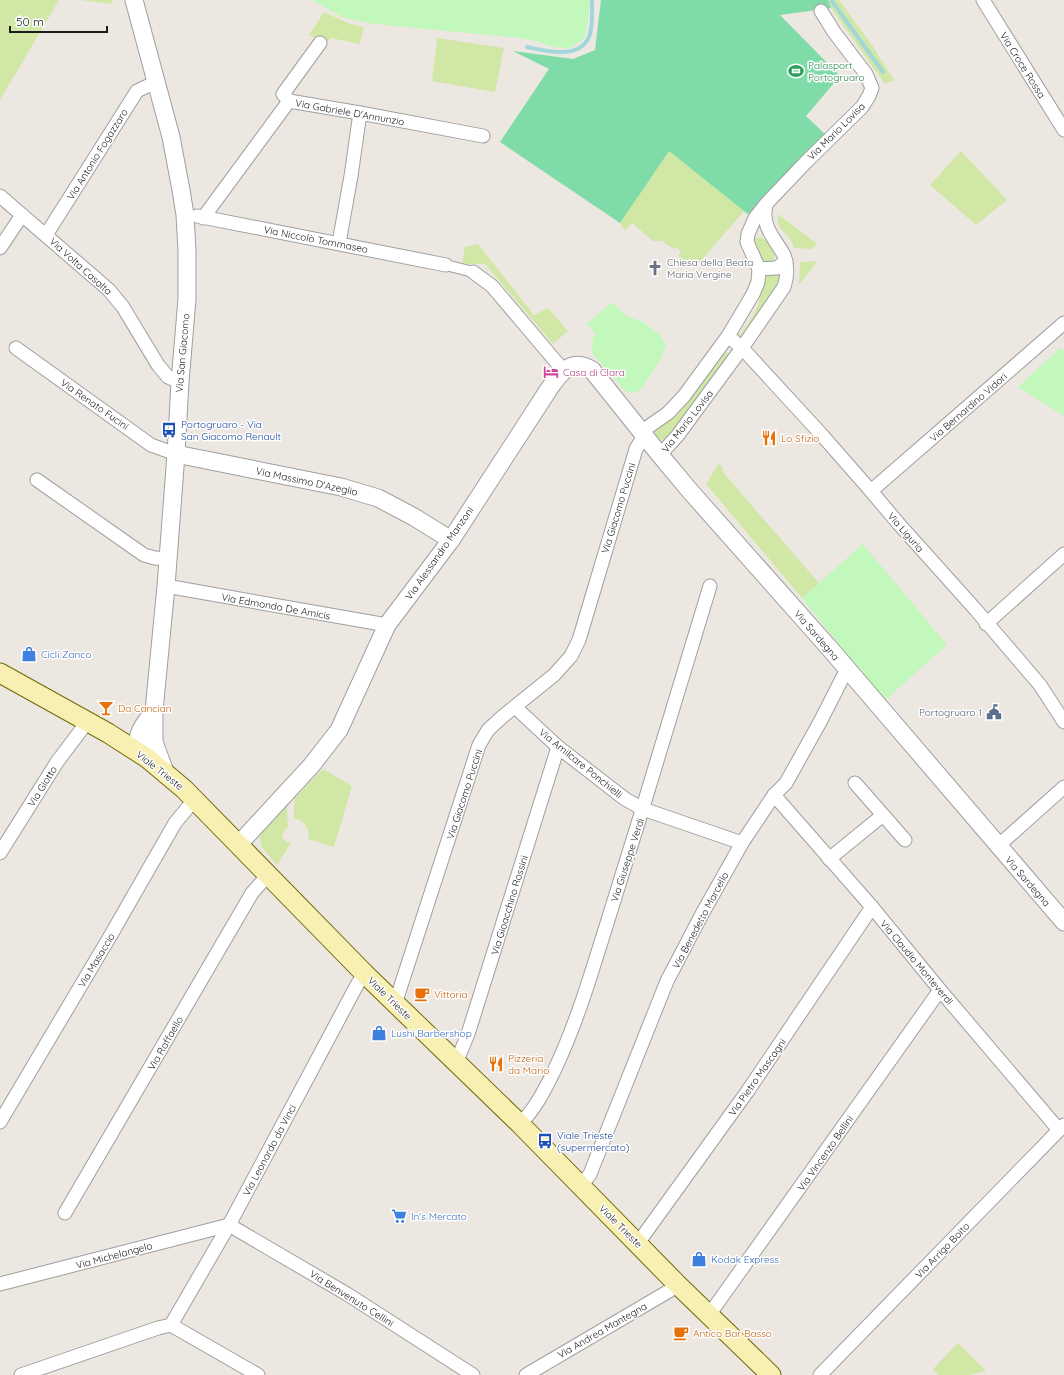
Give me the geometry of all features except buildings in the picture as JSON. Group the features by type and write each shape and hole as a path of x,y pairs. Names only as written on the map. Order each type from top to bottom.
{"main road":[{"name":"Viale Trieste","path":"0,673 108,733 150,750 165,772 195,799 365,974 520,1124 677,1284 771,1375"}],"street":[{"name":"Via San Giacomo","path":"134,0 171,137 185,214 187,251 187,299 176,454 166,586 150,750"},
{"name":"Via Croce Rossa","path":"983,0 1064,130"},
{"name":"Via Mario Lovisa","path":"643,434 677,405 728,336 753,294 758,282 759,269 747,242 748,234 755,218 766,204 806,162 862,107 869,96 872,88 866,74 834,32 822,11"},
{"path":"289,101 283,94 320,43"},
{"name":"Via Antonio Fogazzaro","path":"46,235 137,91 156,82"},
{"name":"Via Gabriele D'Annunzio","path":"203,218 289,101 360,112 483,136"},
{"path":"339,243 351,176 360,112"},
{"name":"Via Volta Casalta","path":"0,196 110,290 123,307 158,365 168,377 180,382"},
{"name":"Via Mario Lovisa","path":"660,455 678,435 742,348 784,287 788,275 786,261 765,223 764,214 766,204"},
{"name":"Via Niccolò Tommaseo","path":"185,214 446,265"},
{"path":"0,248 22,215"},
{"path":"759,269 776,268 786,261"},
{"path":"446,265 473,272 492,286 564,370"},
{"name":"Via Bernardino Vidori","path":"871,491 1064,323"},
{"path":"728,336 742,348"},
{"name":"Via Renato Fucini","path":"16,348 151,445 176,454"},
{"name":"Via Liguria","path":"742,348 871,491 898,524 1040,685 1064,722"},
{"name":"Via Sardegna","path":"564,370 577,366 585,366 592,370 660,455 847,669 1064,922"},
{"name":"Via Alessandro Manzoni","path":"239,844 311,766 339,730 387,625 451,540 549,389 564,370"},
{"name":"Via Giacomo Puccini","path":"396,1004 479,745 488,730 554,675 571,656 579,640 636,449 643,434"},
{"name":"Via Massimo D'Azeglio","path":"176,454 341,487 378,498 414,517 451,540"},
{"path":"37,480 144,555 167,559"},
{"path":"986,624 1064,554"},
{"name":"Via Edmondo De Amicis","path":"166,586 387,625"},
{"name":"Via Giuseppe Verdi","path":"520,1124 532,1112 545,1090 562,1054 579,1010 643,809 710,586"},
{"name":"Via Benedetto Marcello","path":"581,1186 590,1174 667,981 702,914 742,843 774,795 786,783 847,669"},
{"name":"Via Amilcare Ponchielli","path":"515,707 558,747 613,791 643,809 742,843"},
{"name":"Via San Giacomo","path":"140,732 154,711"},
{"name":"Via Giotto","path":"0,853 57,762 88,721"},
{"path":"108,733 131,735 140,732"},
{"path":"140,732 138,740 139,746 150,750"},
{"name":"Via Gioacchino Rossini","path":"456,1063 468,1034 558,747"},
{"path":"855,783 905,840"},
{"path":"998,846 1064,787"},
{"name":"Via Claudio Monteverdi","path":"774,795 872,907 940,990 1062,1127"},
{"name":"Via Masaccio","path":"0,1122 175,823 195,799"},
{"path":"830,859 883,815"},
{"name":"Via Raffaello","path":"65,1213 252,893 268,875"},
{"name":"Via Pietro Mascagni","path":"638,1243 748,1092 872,907"},
{"name":"Via Leonardo da Vinci","path":"171,1325 229,1225 358,983 365,974"},
{"name":"Via Vincenzo Bellini","path":"709,1315 940,990"},
{"name":"Via Arrigo Boito","path":"820,1375 1062,1127"},
{"name":"Via Michelangelo","path":"0,1284 229,1225"},
{"name":"Via Benvenuto Cellini","path":"229,1225 347,1294 474,1375"},
{"name":"Via Andrea Mantegna","path":"526,1375 669,1291 677,1284"},
{"path":"21,1375 158,1328 171,1325 258,1375"}],"green space":[{"path":"0,0 59,0 0,100"},
{"path":"81,0 112,0 113,2 111,4"},
{"path":"312,0 590,0 588,21 584,39 570,48 551,47 540,42 520,38 375,24 344,18"},
{"path":"601,0 828,0 831,8 780,15 840,76 806,116 826,135 748,214 669,151 620,223 500,142 549,69 513,51 573,59 595,50"},
{"path":"828,0 839,0 872,45 894,80 885,84 831,8"},
{"path":"324,12 350,24 364,27 360,44 331,38 327,43 309,35"},
{"path":"437,38 504,48 495,92 432,81"},
{"path":"669,150 744,211 699,263 685,264 678,255 681,253 677,247 674,249 662,241 653,241 632,223 625,231 620,223"},
{"path":"961,151 1007,200 976,225 930,185"},
{"path":"778,214 817,244 812,249 794,248 790,239 779,226"},
{"path":"761,237 774,251 775,255 772,262 763,263 753,241 756,238"},
{"path":"478,244 534,315 548,308 568,331 553,344 485,264 462,264 465,247"},
{"path":"817,261 799,285 800,262"},
{"path":"764,270 781,270 776,287 739,340 737,338 752,317 758,304"},
{"path":"612,302 625,315 643,322 660,335 666,345 661,358 642,388 637,392 633,393 625,391 592,353 593,336 596,334 587,324"},
{"path":"1061,347 1064,351 1064,416 1018,387"},
{"path":"726,352 729,354 677,427 663,440 658,439 654,435 655,431 678,414"},
{"path":"719,463 723,469 722,471 819,583 802,598 706,484"},
{"path":"863,544 947,645 884,701 802,598"},
{"path":"323,769 352,786 334,847 308,839 308,832 304,823 294,818 295,798"},
{"path":"288,804 288,827 284,831 282,837 286,842 291,843 277,865 261,846 260,835"},
{"path":"958,1343 986,1371 970,1375 938,1375 933,1369"}],"waterway":[{"path":"527,47 552,52 578,49 589,37 592,19 592,0"},
{"path":"831,0 883,72"}],"place":[{"name":"Palasport Portogruaro","path":"796,71"},
{"name":"Chiesa della Beata Maria Vergine","path":"655,268"},
{"name":"Casa di Clara","path":"551,372"},
{"name":"Portogruaro - Via San Giacomo Renault","path":"169,430"},
{"name":"Lo Sfizio","path":"769,438"},
{"name":"Cicli Zanco","path":"29,654"},
{"name":"Da Cancian","path":"106,708"},
{"name":"Portogruaro 1","path":"994,712"},
{"name":"Vittoria","path":"422,994"},
{"name":"Lushi Barbershop","path":"379,1033"},
{"name":"Pizzeria da Mario","path":"496,1064"},
{"name":"Viale Trieste (supermercato)","path":"545,1141"},
{"name":"In's Mercato","path":"399,1216"},
{"name":"Kodak Express","path":"699,1259"},
{"name":"Antico Bar Basso","path":"681,1333"}]}
